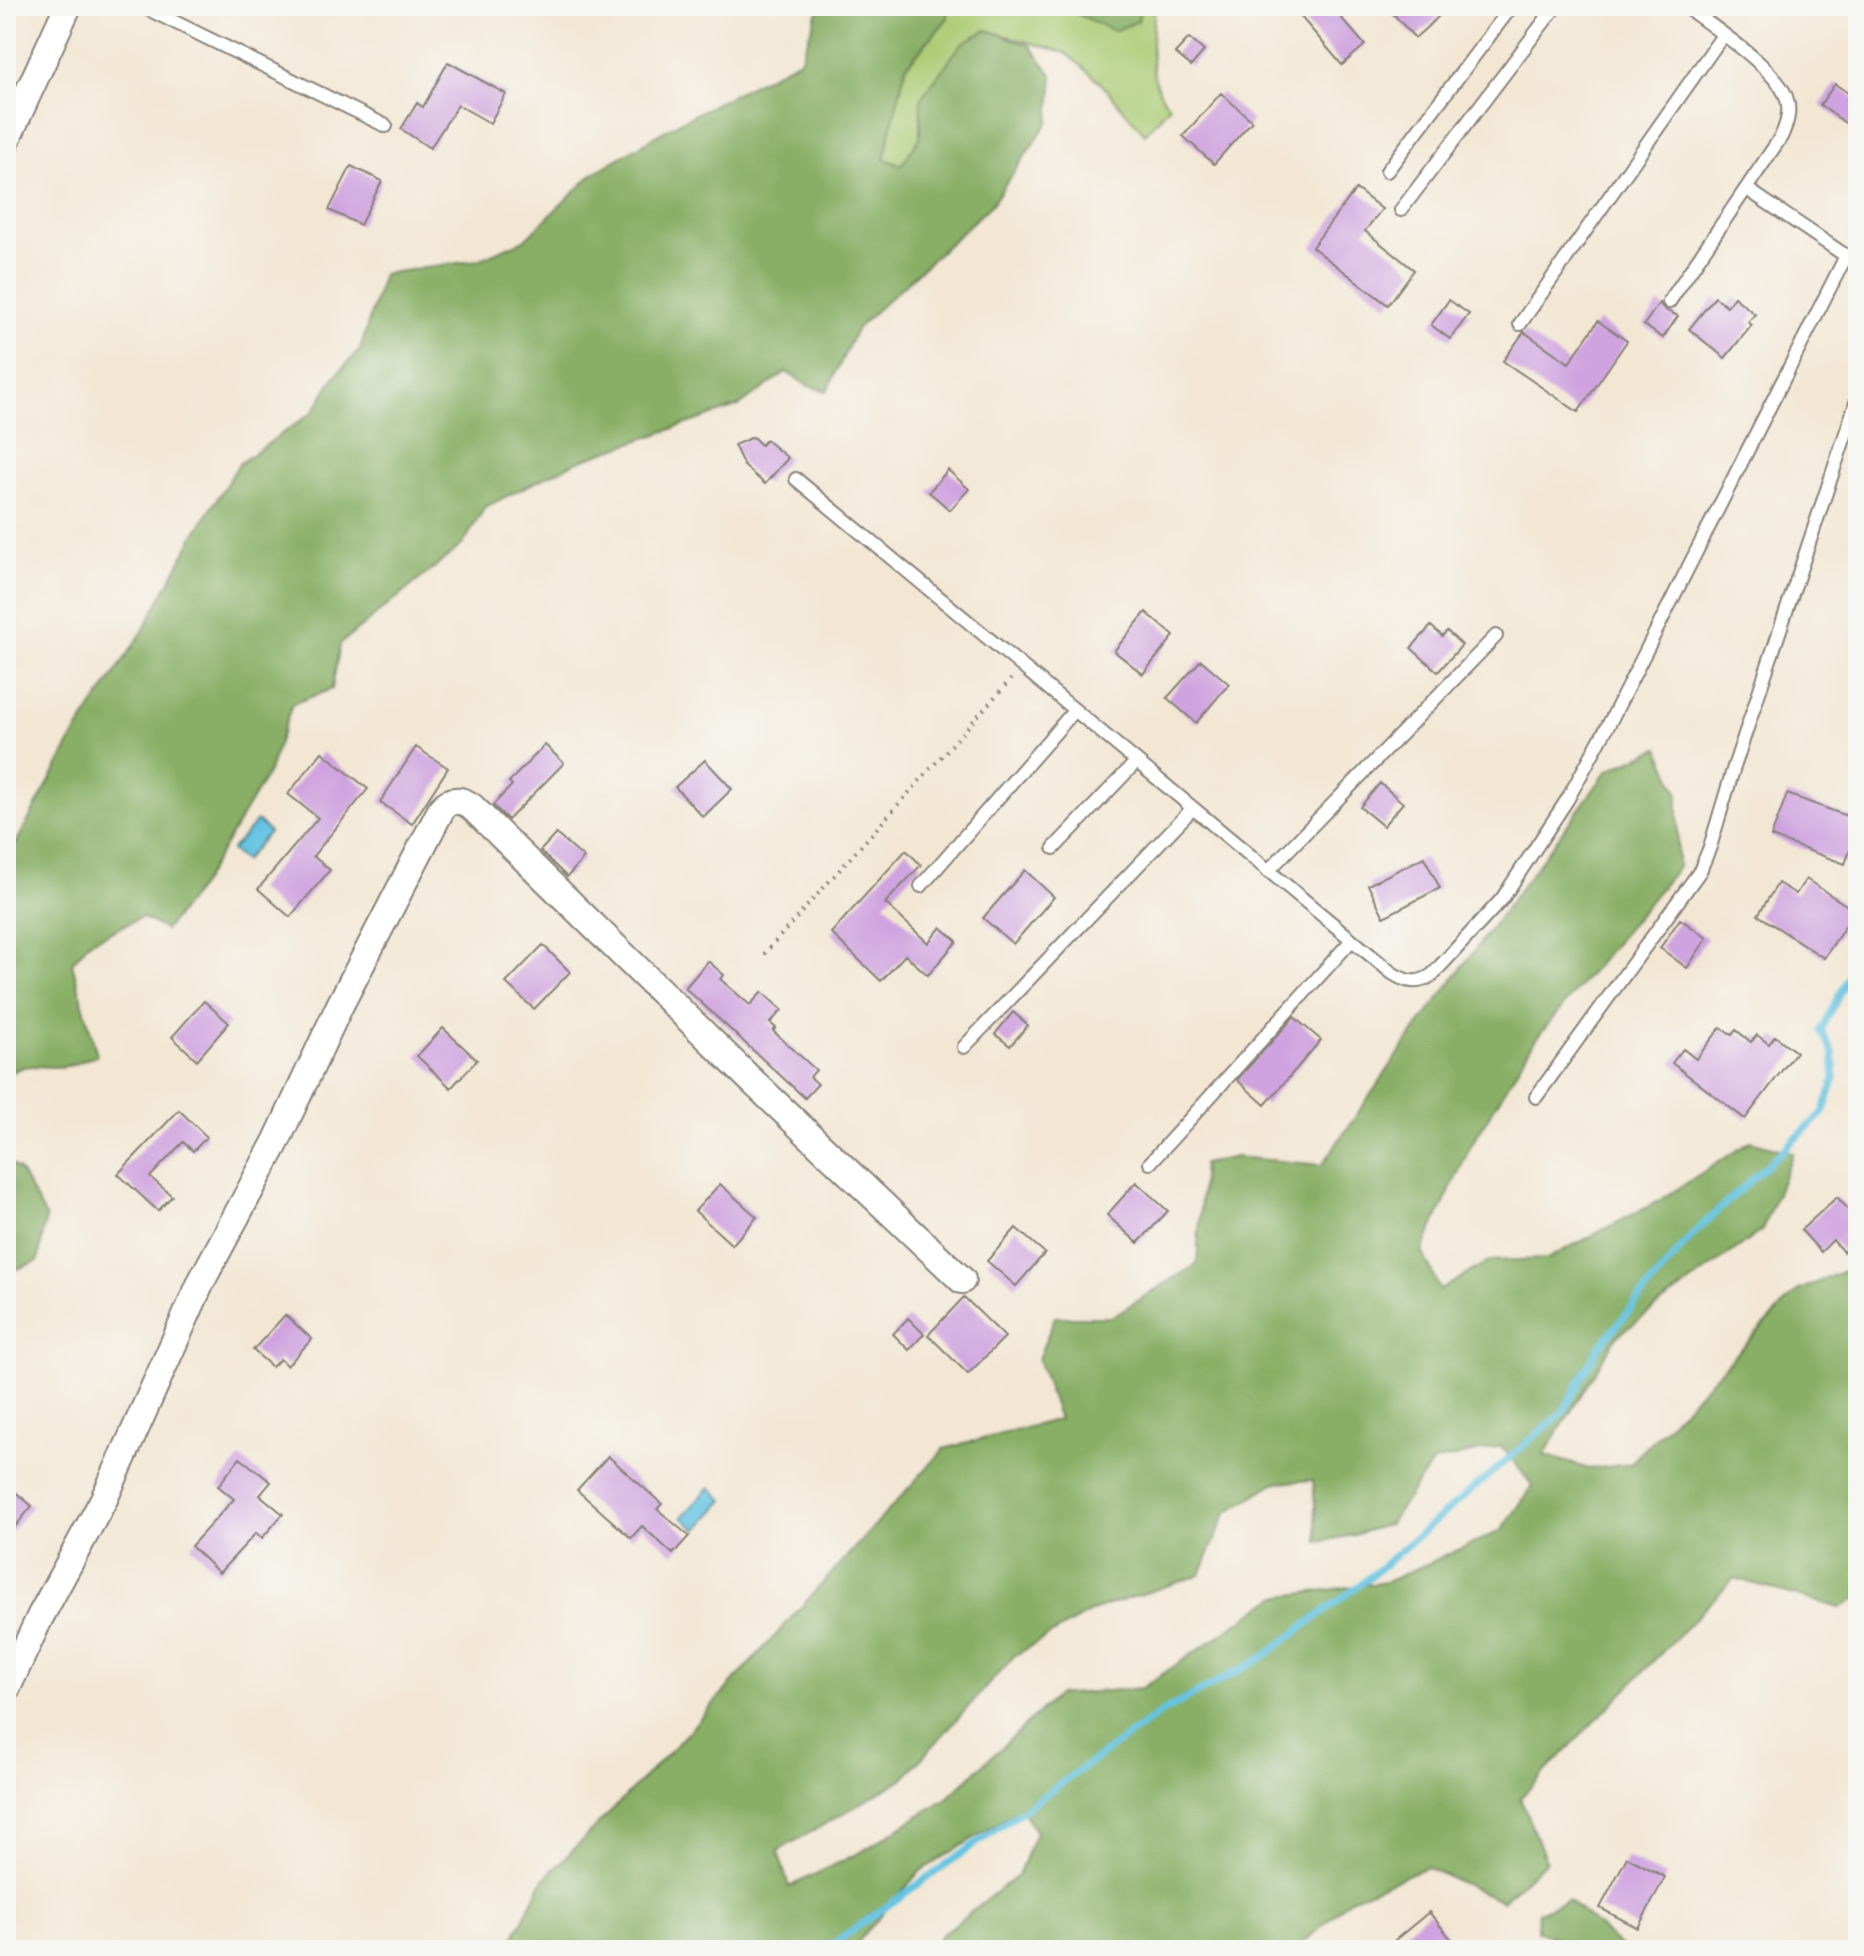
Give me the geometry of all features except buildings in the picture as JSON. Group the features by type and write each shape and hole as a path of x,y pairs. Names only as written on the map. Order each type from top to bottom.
{"street":[{"path":"6,141 68,6"},
{"path":"6,1690 40,1617 105,1497 202,1280 276,1142 340,1005 442,808 448,802 460,801 472,807 749,1078 962,1280"}],"lane":[{"path":"142,6 386,126"},
{"path":"1387,171 1512,6"},
{"path":"1401,210 1556,6"},
{"path":"1669,302 1781,137 1789,104 1770,73 1685,6"},
{"path":"1520,324 1723,35"},
{"path":"1747,189 1858,264"},
{"path":"796,479 1392,973 1418,982 1432,975 1502,899 1567,800 1611,720 1846,256"},
{"path":"1536,1097 1700,871 1858,397"},
{"path":"1268,871 1496,636"},
{"path":"921,886 1075,710"},
{"path":"1054,848 1136,762"},
{"path":"964,1047 1193,808"},
{"path":"1150,1163 1352,940"}],"path":[{"path":"764,954 1022,667"}],"green space":[{"path":"820,6 946,6 948,18 906,66 884,159 901,165 920,138 921,98 962,43 987,30 1030,45 1053,76 1049,121 991,205 857,328 827,391 809,386 786,372 739,406 578,461 485,507 463,544 340,644 332,689 292,704 269,771 201,885 165,930 142,917 89,942 72,963 97,1055 67,1066 28,1066 6,1078 6,862 75,734 143,631 195,534 239,464 313,412 335,376 360,350 383,274 478,260 524,240 594,173 676,124 800,60"},
{"path":"946,6 1077,6 1077,14 1138,21 1140,6 1155,6 1153,72 1162,96 1170,106 1145,134 1099,81 1066,53 987,30 921,98 920,138 902,165 884,159 906,66 948,18"},
{"path":"1077,6 1140,6 1138,21 1114,31 1077,14"},
{"path":"1659,748 1678,792 1678,867 1535,1040 1470,1147 1422,1251 1440,1290 1489,1261 1547,1259 1659,1201 1751,1141 1793,1153 1762,1230 1617,1336 1544,1455 1589,1469 1630,1464 1797,1291 1858,1265 1858,1598 1840,1608 1734,1578 1520,1798 1546,1861 1502,1901 1426,1867 1350,1899 1296,1950 933,1950 940,1936 1018,1875 1036,1832 1021,1809 919,1872 851,1950 753,1950 749,1947 745,1950 507,1950 544,1879 677,1744 944,1449 1059,1419 1038,1359 1055,1317 1111,1317 1197,1264 1203,1164 1236,1157 1322,1165 1414,1032 1608,770","holes":["1501,1446 1533,1486 1501,1531 1386,1582 1276,1597 1142,1688 1058,1695 947,1798 861,1852 789,1887 778,1851 903,1779 1014,1656 1094,1610 1200,1575 1226,1513 1274,1483 1313,1480 1318,1542 1389,1524 1433,1462"]},
{"path":"6,1160 19,1170 46,1217 38,1261 17,1269 6,1251"},
{"path":"1568,1900 1625,1950 1587,1950 1537,1931 1538,1912"}],"water":[{"path":"257,821 269,832 244,861 231,850"},
{"path":"710,1487 724,1500 697,1530 682,1517"}],"waterway":[{"path":"825,1950 1162,1712 1262,1658 1366,1580 1563,1412 1598,1348 1694,1233 1823,1113 1835,1078 1833,1052 1821,1031 1858,957"}]}
